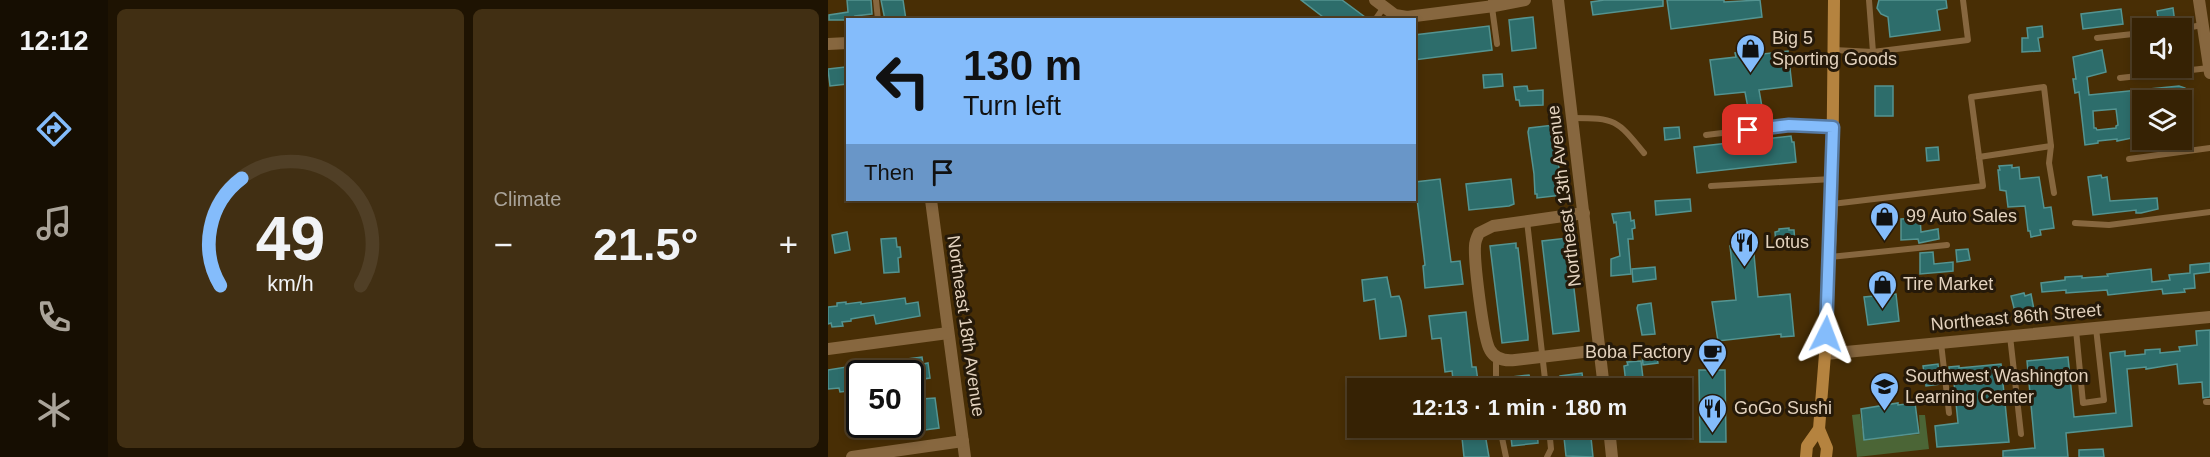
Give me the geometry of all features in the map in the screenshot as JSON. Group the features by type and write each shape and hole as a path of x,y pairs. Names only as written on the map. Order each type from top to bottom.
{"main road":[{"path":"1806,457 1807,446 1818,429 1825,354 1832,204 1834,0"},
{"path":"1818,429 1827,448 1826,457"}],"street":[{"path":"1379,4 1395,15 1407,17 1525,0"},
{"name":"Northeast 13th Avenue","path":"1558,0 1603,378"},
{"path":"2199,0 2210,70"},
{"path":"828,44 846,43"},
{"name":"Northeast 18th Avenue","path":"931,201 965,457"},
{"path":"1584,213 1493,226 1479,233 1474,248 1485,338 1490,351 1497,357 1509,361 1600,350"},
{"name":"Northeast 86th Street","path":"1825,354 2210,317"},
{"path":"828,349 948,333"},
{"path":"1610,438 1612,457"},
{"path":"852,457 963,441"}],"lane":[{"path":"876,0 878,18"},
{"path":"1869,0 1873,52"},
{"path":"1834,50 1873,52 1968,40 1963,0"},
{"path":"1492,3 1497,44"},
{"path":"2192,26 2203,25"},
{"path":"2097,38 2132,34"},
{"path":"2120,78 2210,70"},
{"path":"1832,204 1983,186 1971,97 2044,87 2051,146 2049,163 2054,193"},
{"path":"1573,118 1614,121 1628,133 1644,153"},
{"path":"1706,135 1789,125 1833,127"},
{"path":"1979,157 2051,146"},
{"path":"2129,159 2210,148"},
{"path":"1711,186 1832,180"},
{"path":"2075,223 2109,225 2210,212"},
{"path":"1527,221 1545,378"},
{"path":"1830,258 1947,245"},
{"path":"2076,330 2083,403 2104,400 2096,328"},
{"path":"2010,336 2021,434"},
{"path":"1941,343 1949,413"},
{"path":"1496,378 1497,357"},
{"path":"1502,438 1506,457"},
{"path":"1547,457 1551,449 1550,438"}],"green space":[{"path":"1860,414 1864,440 1920,434 1919,415 1925,415 1929,449 1857,457 1852,415"}],"building":[{"path":"847,0 871,0 872,14 846,18 846,20 829,20 829,15 848,12"},
{"path":"881,0 903,0 906,18 885,18"},
{"path":"1301,0 1342,0 1366,18 1324,18"},
{"path":"1663,0 1663,6 1593,15 1591,2"},
{"path":"1667,0 1724,0 1724,2 1760,0 1762,17 1671,29"},
{"path":"1879,0 1946,0 1947,8 1937,10 1940,30 1890,37 1888,17 1881,14 1877,8"},
{"path":"2173,8 2174,18 2158,18 2157,11"},
{"path":"2121,9 2123,24 2083,29 2081,14"},
{"path":"1533,17 1536,48 1512,51 1509,20"},
{"path":"1489,26 1492,50 1416,60 1416,35"},
{"path":"2042,26 2043,37 2038,38 2040,51 2022,52 2022,38 2028,38 2027,28"},
{"name":"Big 5 Sporting Goods","path":"1762,50 1763,54 1788,51 1792,86 1759,90 1764,118 1734,122 1732,111 1748,108 1745,92 1715,95 1710,60 1736,57 1735,53"},
{"path":"2102,50 2106,72 2087,77 2089,95 2132,91 2132,138 2098,141 2098,143 2085,145 2079,92 2075,93 2073,79 2076,79 2073,57","holes":["2116,109 2118,125 2116,128 2097,130 2094,128 2093,111"]},
{"path":"845,67 846,84 830,86 828,69"},
{"path":"1502,74 1503,86 1484,88 1483,75"},
{"path":"1527,86 1528,91 1543,90 1543,105 1520,106 1519,100 1516,100 1514,87"},
{"path":"1875,86 1893,86 1893,116 1875,116"},
{"path":"2179,86 2185,90 2139,90"},
{"path":"1554,125 1562,195 1537,198 1528,132 1529,128"},
{"path":"1679,127 1680,138 1665,140 1664,128"},
{"path":"1791,136 1794,142 1796,162 1697,173 1694,147"},
{"path":"1938,147 1939,160 1927,161 1926,148"},
{"path":"2012,165 2012,168 2019,167 2020,179 2039,177 2044,208 2051,207 2054,228 2040,230 2041,235 2031,237 2028,231 2025,206 2008,207 2006,191 2000,190 1999,166"},
{"path":"2101,175 2102,178 2107,177 2110,201 2157,198 2158,209 2141,213 2136,213 2136,210 2093,215 2088,177"},
{"path":"1440,179 1451,262 1460,261 1463,284 1425,288 1423,266 1425,265 1416,182"},
{"path":"1511,179 1514,204 1469,210 1466,184"},
{"path":"1690,199 1691,211 1656,215 1655,201"},
{"path":"1630,212 1635,228 1632,229 1633,239 1628,239 1631,274 1611,276 1611,259 1620,256 1616,222 1614,223 1612,214"},
{"path":"1920,218 1921,232 1938,229 1939,239 1919,243 1918,239 1901,240 1901,219"},
{"path":"1789,228 1789,230 1794,230 1795,243 1776,245 1775,232"},
{"path":"847,232 850,250 835,253 832,235"},
{"path":"896,238 901,257 898,258 899,272 884,273 881,239"},
{"path":"1568,238 1579,331 1553,334 1542,241"},
{"path":"1516,243 1528,340 1502,343 1490,246"},
{"path":"1753,244 1758,297 1790,294 1794,336 1781,337 1781,334 1718,341 1712,302 1736,300 1730,246"},
{"path":"1968,249 1970,260 1957,262 1956,250"},
{"path":"1933,252 1934,264 1953,262 1953,271 1920,274 1920,253"},
{"path":"2210,263 2210,272 2194,274 2195,288 2184,289 2185,292 2163,294 2162,289 2108,295 2107,290 2042,292 2041,283 2065,280 2065,277 2108,276 2107,274 2151,269 2152,282 2170,280 2169,275 2190,273 2190,265"},
{"path":"1655,267 1656,279 1633,282 1632,269"},
{"path":"1387,277 1391,297 1399,296 1401,301 1406,336 1380,339 1375,299 1364,301 1362,280"},
{"path":"2024,293 2025,296 2031,294 2035,315 2023,317 2018,308 2014,308 2011,296"},
{"name":"Tire Market","path":"1896,294 1899,321 1868,325 1864,297"},
{"path":"905,298 906,304 918,302 920,316 876,324 874,315 842,322 843,326 832,327 831,323 828,324 828,307 837,306 837,303 861,302 861,304"},
{"path":"1651,303 1655,334 1642,335 1637,308 1638,305"},
{"path":"1466,312 1472,367 1476,367 1478,378 1453,378 1452,371 1445,372 1441,338 1432,339 1429,316"},
{"path":"2210,330 2210,397 2203,398 2202,382 2179,384 2177,364 2146,369 2146,367 2127,369 2132,426 2066,433 2068,457 2003,457 2003,451 2035,448 2027,361 2068,357 2074,417 2116,413 2110,353 2125,351 2125,356 2145,354 2145,350 2160,349 2160,353 2180,351 2179,347 2197,345 2196,331"},
{"path":"1656,353 1658,363 1643,365 1642,354"},
{"path":"922,357 922,360 899,360"},
{"path":"1641,361 1643,378 1625,378 1624,366 1628,365 1627,362"},
{"path":"928,363 930,378 924,379 924,364"},
{"path":"1938,364 1940,384 1926,386 1923,366"},
{"path":"2001,364 2009,442 1937,447 1935,426 1958,423 1954,383 1951,383 1949,367"},
{"path":"846,367 846,391 840,392 839,388 828,389 828,370"},
{"path":"1699,370 1725,370 1726,442 1700,442"},
{"path":"1582,373 1583,378 1560,378 1560,376"},
{"path":"1529,375 1530,378 1504,378"},
{"path":"935,398 939,428 925,430 924,399"},
{"path":"1898,403 1898,405 1915,403 1919,433 1864,440 1861,409"},
{"path":"1462,438 1486,438 1489,457 1464,457"},
{"path":"1511,438 1538,438 1538,443 1512,446"},
{"path":"1564,438 1591,438 1593,457 1566,456"},
{"path":"2103,449 2104,457 2079,457 2079,450"}],"place":[{"name":"Big 5 Sporting Goods","path":"1751,74"},
{"name":"99 Auto Sales","path":"1885,242"},
{"name":"Lotus","path":"1744,268"},
{"name":"Tire Market","path":"1882,310"},
{"name":"Boba Factory","path":"1713,378"},
{"name":"Southwest Washington Learning Center","path":"1884,412"},
{"name":"GoGo Sushi","path":"1713,434"}],"route":[{"path":"1748,130 1789,125 1833,127 1826,334"}]}
